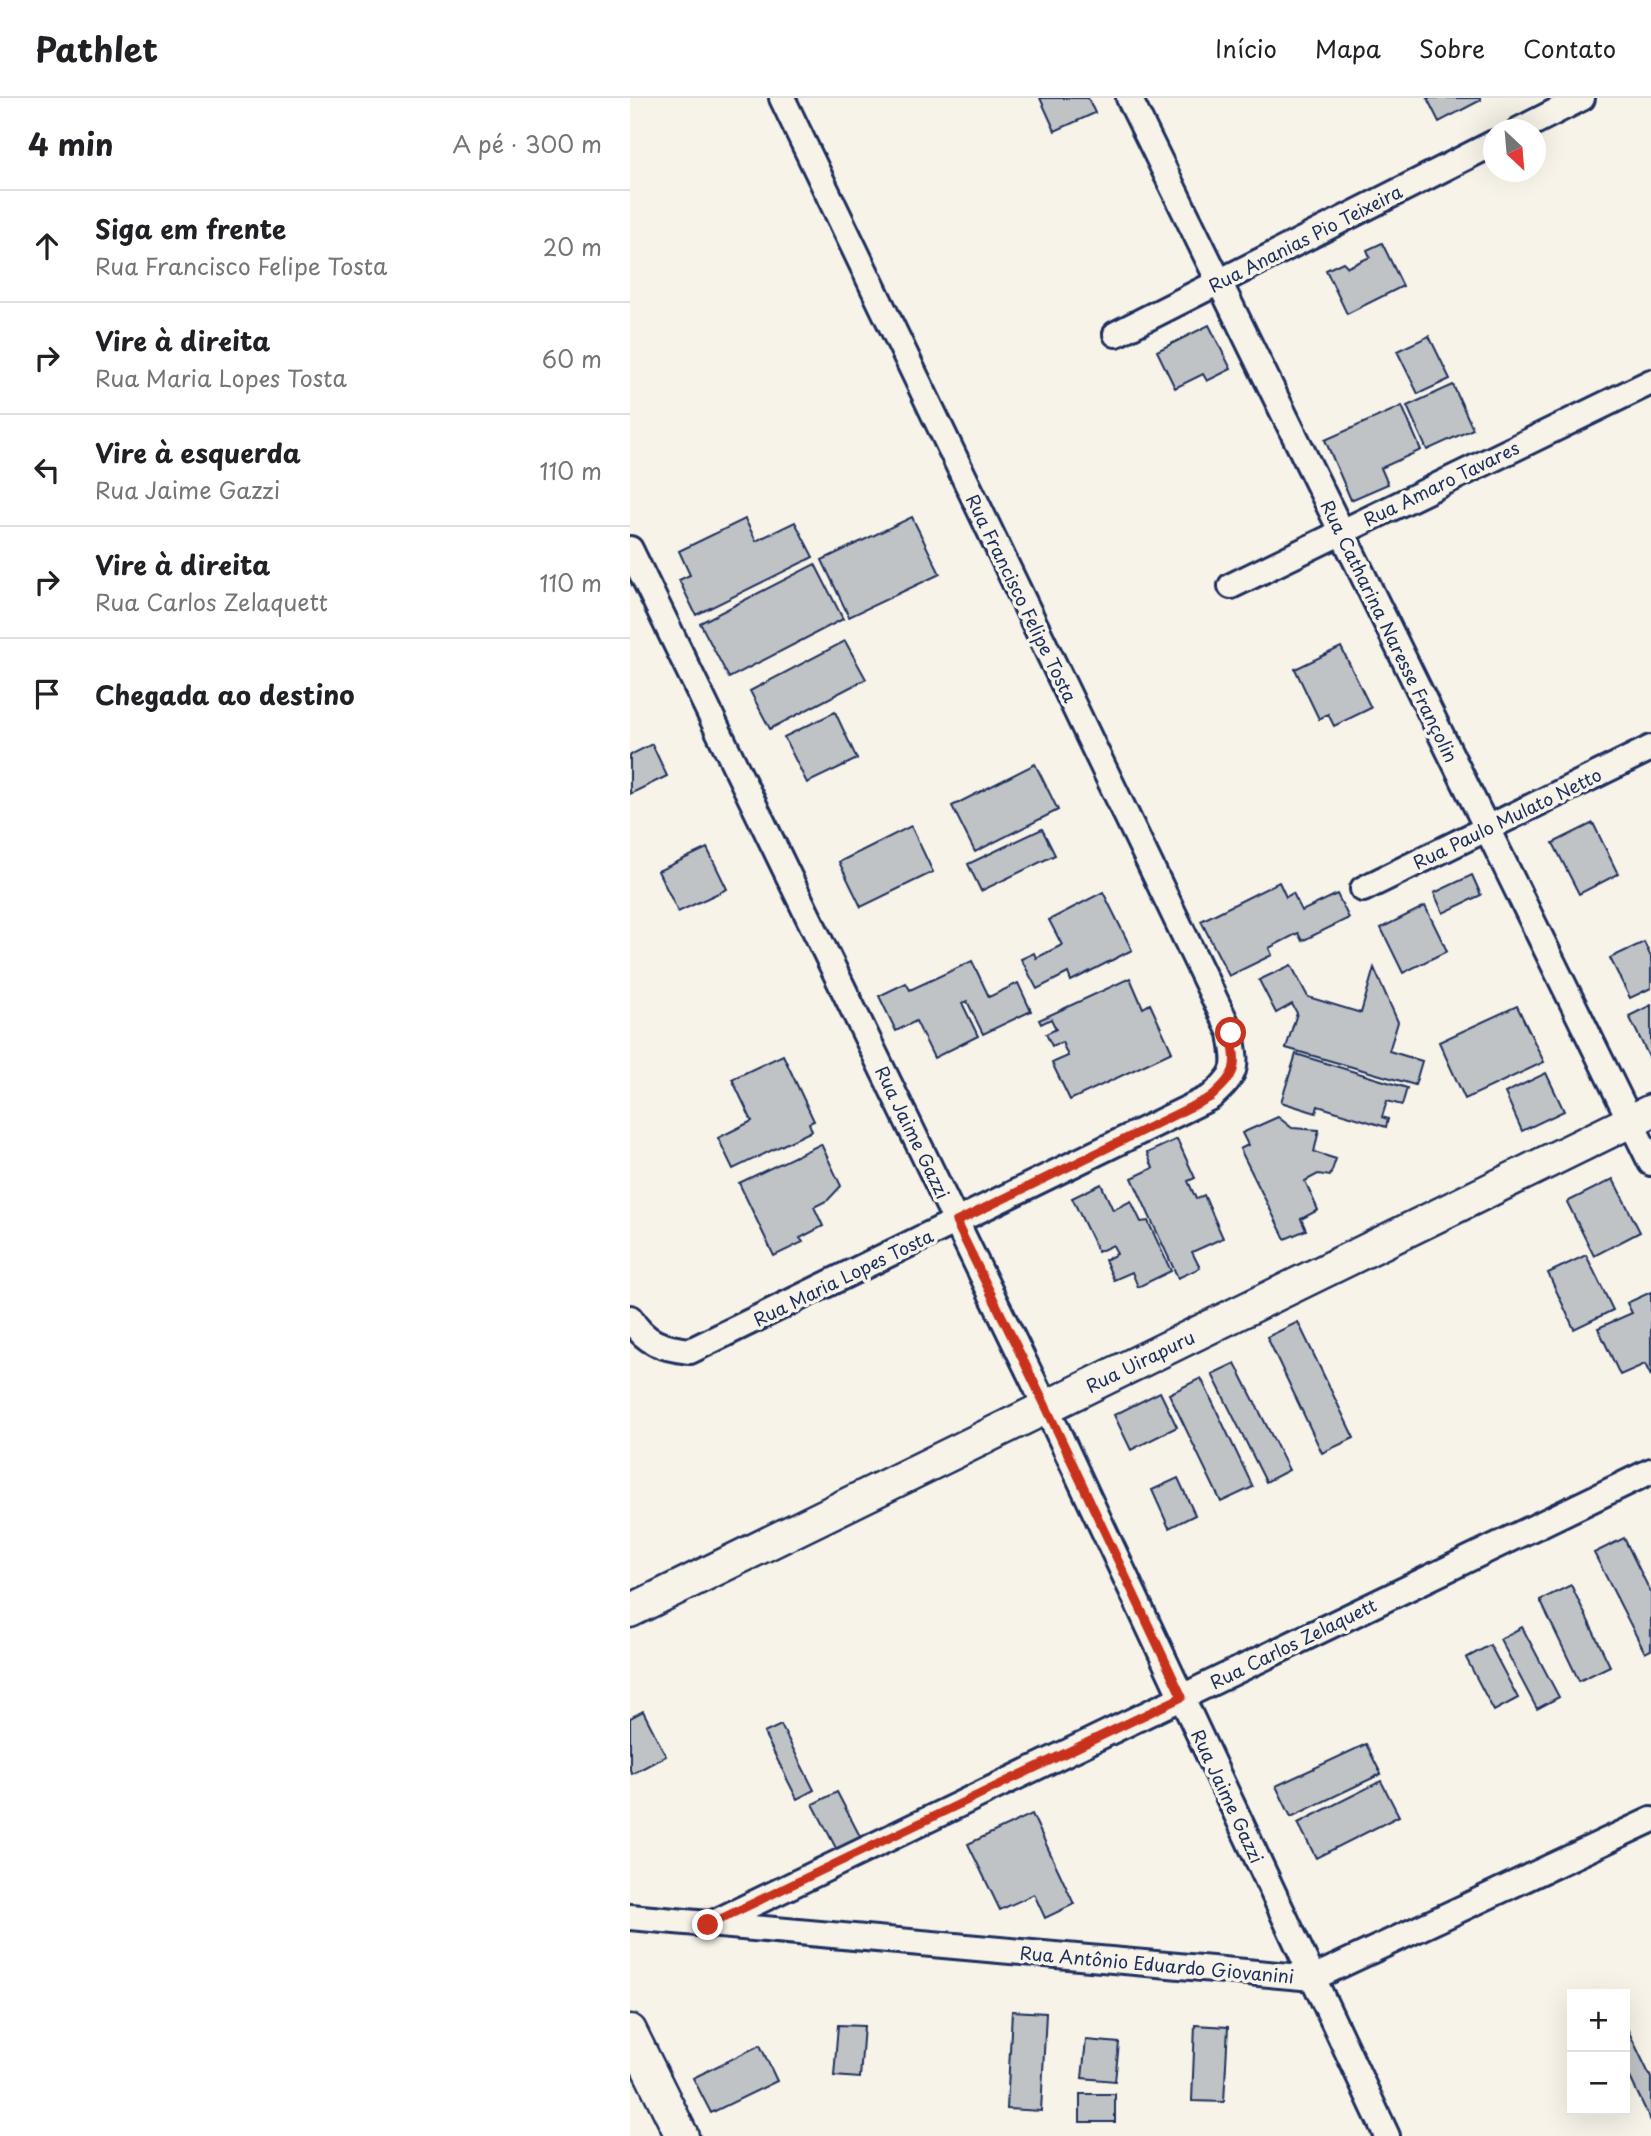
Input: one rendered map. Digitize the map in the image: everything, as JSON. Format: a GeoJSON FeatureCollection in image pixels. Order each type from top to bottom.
{"type":"FeatureCollection","features":[{"type":"Feature","properties":{"kind":"street","name":"Rua Francisco Felipe Tosta"},"geometry":{"type":"LineString","coordinates":[[782,98],[1231,1033],[1236,1061],[1229,1080],[1211,1097]]}},
{"type":"Feature","properties":{"kind":"street","name":"Rua Catharina Naresse Françolin"},"geometry":{"type":"LineString","coordinates":[[1129,98],[1487,828],[1641,1116],[1651,1163]]}},
{"type":"Feature","properties":{"kind":"street"},"geometry":{"type":"LineString","coordinates":[[1541,119],[1582,98]]}},
{"type":"Feature","properties":{"kind":"street","name":"Rua Ananias Pio Teixeira"},"geometry":{"type":"LineString","coordinates":[[1116,334],[1483,148]]}},
{"type":"Feature","properties":{"kind":"street","name":"Rua Amaro Tavares"},"geometry":{"type":"LineString","coordinates":[[1231,586],[1651,382]]}},
{"type":"Feature","properties":{"kind":"street","name":"Rua Jaime Gazzi"},"geometry":{"type":"LineString","coordinates":[[630,549],[1046,1407],[1387,2136]]}},
{"type":"Feature","properties":{"kind":"street","name":"Rua Paulo Mulato Netto"},"geometry":{"type":"LineString","coordinates":[[1363,889],[1651,748]]}},
{"type":"Feature","properties":{"kind":"street","name":"Rua Maria Lopes Tosta"},"geometry":{"type":"LineString","coordinates":[[630,1318],[641,1335],[668,1348],[690,1351],[1211,1097]]}},
{"type":"Feature","properties":{"kind":"street","name":"Rua Uirapuru"},"geometry":{"type":"LineString","coordinates":[[630,1611],[1641,1116]]}},
{"type":"Feature","properties":{"kind":"street","name":"Rua Carlos Zelaquett"},"geometry":{"type":"LineString","coordinates":[[708,1925],[1651,1471]]}},
{"type":"Feature","properties":{"kind":"street","name":"Rua Antônio Eduardo Giovanini"},"geometry":{"type":"LineString","coordinates":[[630,1917],[1313,1978],[1651,1820]]}},
{"type":"Feature","properties":{"kind":"street"},"geometry":{"type":"LineString","coordinates":[[630,2031],[682,2136]]}},
{"type":"Feature","properties":{"kind":"building"},"geometry":{"type":"Polygon","coordinates":[[[1040,98],[1088,98],[1095,113],[1055,131],[1040,98]]]}},
{"type":"Feature","properties":{"kind":"building"},"geometry":{"type":"Polygon","coordinates":[[[1427,98],[1480,98],[1481,100],[1439,122],[1427,98]]]}},
{"type":"Feature","properties":{"kind":"building"},"geometry":{"type":"Polygon","coordinates":[[[1382,243],[1403,286],[1347,314],[1326,270],[1343,262],[1348,267],[1370,257],[1367,250],[1382,243]]]}},
{"type":"Feature","properties":{"kind":"building"},"geometry":{"type":"Polygon","coordinates":[[[1209,325],[1231,369],[1207,381],[1203,374],[1175,388],[1157,351],[1209,325]]]}},
{"type":"Feature","properties":{"kind":"building"},"geometry":{"type":"Polygon","coordinates":[[[1429,336],[1450,379],[1418,394],[1397,351],[1429,336]]]}},
{"type":"Feature","properties":{"kind":"building"},"geometry":{"type":"Polygon","coordinates":[[[1453,385],[1473,429],[1427,450],[1407,406],[1453,385]]]}},
{"type":"Feature","properties":{"kind":"building"},"geometry":{"type":"Polygon","coordinates":[[[1402,406],[1421,450],[1381,468],[1388,484],[1351,500],[1325,440],[1402,406]]]}},
{"type":"Feature","properties":{"kind":"building"},"geometry":{"type":"Polygon","coordinates":[[[912,517],[940,574],[849,617],[822,560],[912,517]]]}},
{"type":"Feature","properties":{"kind":"building"},"geometry":{"type":"Polygon","coordinates":[[[745,519],[756,541],[795,522],[813,557],[696,615],[679,580],[690,575],[679,551],[745,519]]]}},
{"type":"Feature","properties":{"kind":"building"},"geometry":{"type":"Polygon","coordinates":[[[815,564],[843,619],[729,678],[700,623],[815,564]]]}},
{"type":"Feature","properties":{"kind":"building"},"geometry":{"type":"Polygon","coordinates":[[[845,641],[866,679],[770,729],[750,691],[845,641]]]}},
{"type":"Feature","properties":{"kind":"building"},"geometry":{"type":"Polygon","coordinates":[[[1341,647],[1371,708],[1334,726],[1328,714],[1319,719],[1295,669],[1341,647]]]}},
{"type":"Feature","properties":{"kind":"building"},"geometry":{"type":"Polygon","coordinates":[[[835,712],[857,759],[807,783],[784,737],[835,712]]]}},
{"type":"Feature","properties":{"kind":"building"},"geometry":{"type":"Polygon","coordinates":[[[652,744],[667,776],[630,794],[630,755],[652,744]]]}},
{"type":"Feature","properties":{"kind":"building"},"geometry":{"type":"Polygon","coordinates":[[[1035,764],[1058,810],[975,852],[952,806],[1035,764]]]}},
{"type":"Feature","properties":{"kind":"building"},"geometry":{"type":"Polygon","coordinates":[[[1593,823],[1618,874],[1579,894],[1553,843],[1593,823]]]}},
{"type":"Feature","properties":{"kind":"building"},"geometry":{"type":"Polygon","coordinates":[[[911,826],[933,872],[861,907],[839,862],[911,826]]]}},
{"type":"Feature","properties":{"kind":"building"},"geometry":{"type":"Polygon","coordinates":[[[1042,829],[1055,855],[981,891],[968,864],[1042,829]]]}},
{"type":"Feature","properties":{"kind":"building"},"geometry":{"type":"Polygon","coordinates":[[[707,848],[727,889],[678,912],[658,871],[707,848]]]}},
{"type":"Feature","properties":{"kind":"building"},"geometry":{"type":"Polygon","coordinates":[[[1472,875],[1481,895],[1443,913],[1434,893],[1472,875]]]}},
{"type":"Feature","properties":{"kind":"building"},"geometry":{"type":"Polygon","coordinates":[[[1279,882],[1286,897],[1293,893],[1302,911],[1337,894],[1349,918],[1302,941],[1298,933],[1269,948],[1272,955],[1229,976],[1201,921],[1279,882]]]}},
{"type":"Feature","properties":{"kind":"building"},"geometry":{"type":"Polygon","coordinates":[[[1103,892],[1132,950],[1071,981],[1068,973],[1037,989],[1021,959],[1034,953],[1036,958],[1062,945],[1049,920],[1103,892]]]}},
{"type":"Feature","properties":{"kind":"building"},"geometry":{"type":"Polygon","coordinates":[[[1425,906],[1447,951],[1403,973],[1381,928],[1425,906]]]}},
{"type":"Feature","properties":{"kind":"building"},"geometry":{"type":"Polygon","coordinates":[[[1644,942],[1651,957],[1651,988],[1630,998],[1610,958],[1644,942]]]}},
{"type":"Feature","properties":{"kind":"building"},"geometry":{"type":"Polygon","coordinates":[[[972,961],[989,997],[1018,983],[1031,1011],[983,1034],[967,1001],[962,1003],[978,1036],[934,1058],[916,1021],[896,1031],[879,996],[906,983],[910,990],[972,961]]]}},
{"type":"Feature","properties":{"kind":"building"},"geometry":{"type":"Polygon","coordinates":[[[1291,965],[1308,997],[1361,1013],[1374,968],[1398,1022],[1389,1051],[1422,1061],[1415,1085],[1286,1048],[1297,1013],[1292,1004],[1276,1013],[1259,980],[1291,965]]]}},
{"type":"Feature","properties":{"kind":"building"},"geometry":{"type":"Polygon","coordinates":[[[1130,978],[1143,1008],[1150,1004],[1172,1052],[1070,1100],[1052,1063],[1068,1056],[1062,1042],[1052,1046],[1046,1034],[1056,1029],[1051,1019],[1041,1024],[1039,1020],[1130,978]]]}},
{"type":"Feature","properties":{"kind":"building"},"geometry":{"type":"Polygon","coordinates":[[[1651,1005],[1651,1061],[1629,1016],[1651,1005]]]}},
{"type":"Feature","properties":{"kind":"building"},"geometry":{"type":"Polygon","coordinates":[[[1517,1006],[1544,1062],[1465,1099],[1439,1042],[1517,1006]]]}},
{"type":"Feature","properties":{"kind":"building"},"geometry":{"type":"Polygon","coordinates":[[[1296,1054],[1407,1088],[1402,1105],[1387,1101],[1382,1117],[1388,1119],[1386,1127],[1318,1106],[1316,1113],[1281,1102],[1296,1054]]]}},
{"type":"Feature","properties":{"kind":"building"},"geometry":{"type":"Polygon","coordinates":[[[783,1055],[814,1121],[809,1123],[812,1131],[733,1169],[718,1138],[752,1121],[732,1079],[783,1055]]]}},
{"type":"Feature","properties":{"kind":"building"},"geometry":{"type":"Polygon","coordinates":[[[1546,1073],[1564,1111],[1522,1131],[1505,1093],[1546,1073]]]}},
{"type":"Feature","properties":{"kind":"building"},"geometry":{"type":"Polygon","coordinates":[[[1278,1117],[1292,1128],[1319,1130],[1314,1152],[1336,1159],[1330,1176],[1318,1174],[1305,1181],[1318,1210],[1301,1219],[1306,1230],[1285,1239],[1240,1149],[1248,1145],[1242,1133],[1278,1117]]]}},
{"type":"Feature","properties":{"kind":"building"},"geometry":{"type":"Polygon","coordinates":[[[1177,1139],[1195,1178],[1188,1181],[1196,1199],[1204,1195],[1223,1238],[1192,1252],[1200,1268],[1178,1278],[1132,1178],[1153,1168],[1147,1153],[1177,1139]]]}},
{"type":"Feature","properties":{"kind":"building"},"geometry":{"type":"Polygon","coordinates":[[[821,1144],[841,1186],[828,1200],[814,1207],[823,1226],[800,1238],[803,1242],[774,1256],[739,1183],[821,1144]]]}},
{"type":"Feature","properties":{"kind":"building"},"geometry":{"type":"Polygon","coordinates":[[[1613,1179],[1640,1232],[1594,1256],[1567,1202],[1613,1179]]]}},
{"type":"Feature","properties":{"kind":"building"},"geometry":{"type":"Polygon","coordinates":[[[1101,1184],[1113,1210],[1131,1201],[1141,1222],[1148,1221],[1171,1271],[1138,1287],[1132,1272],[1114,1280],[1105,1260],[1117,1254],[1113,1245],[1098,1252],[1072,1198],[1101,1184]]]}},
{"type":"Feature","properties":{"kind":"building"},"geometry":{"type":"Polygon","coordinates":[[[1586,1255],[1613,1310],[1574,1329],[1548,1273],[1586,1255]]]}},
{"type":"Feature","properties":{"kind":"building"},"geometry":{"type":"Polygon","coordinates":[[[1651,1292],[1651,1376],[1645,1364],[1620,1375],[1598,1328],[1632,1313],[1627,1303],[1651,1292]]]}},
{"type":"Feature","properties":{"kind":"building"},"geometry":{"type":"Polygon","coordinates":[[[1298,1322],[1354,1438],[1322,1453],[1267,1337],[1298,1322]]]}},
{"type":"Feature","properties":{"kind":"building"},"geometry":{"type":"Polygon","coordinates":[[[1235,1363],[1289,1470],[1266,1482],[1212,1374],[1235,1363]]]}},
{"type":"Feature","properties":{"kind":"building"},"geometry":{"type":"Polygon","coordinates":[[[1201,1378],[1253,1487],[1221,1502],[1169,1394],[1201,1378]]]}},
{"type":"Feature","properties":{"kind":"building"},"geometry":{"type":"Polygon","coordinates":[[[1160,1392],[1177,1427],[1131,1450],[1114,1415],[1160,1392]]]}},
{"type":"Feature","properties":{"kind":"building"},"geometry":{"type":"Polygon","coordinates":[[[1178,1478],[1195,1515],[1169,1528],[1152,1490],[1178,1478]]]}},
{"type":"Feature","properties":{"kind":"building"},"geometry":{"type":"Polygon","coordinates":[[[1624,1538],[1651,1593],[1651,1650],[1645,1653],[1594,1553],[1624,1538]]]}},
{"type":"Feature","properties":{"kind":"building"},"geometry":{"type":"Polygon","coordinates":[[[1571,1585],[1610,1666],[1579,1681],[1540,1600],[1571,1585]]]}},
{"type":"Feature","properties":{"kind":"building"},"geometry":{"type":"Polygon","coordinates":[[[1522,1627],[1559,1697],[1537,1709],[1500,1639],[1522,1627]]]}},
{"type":"Feature","properties":{"kind":"building"},"geometry":{"type":"Polygon","coordinates":[[[1490,1645],[1518,1698],[1494,1711],[1466,1658],[1490,1645]]]}},
{"type":"Feature","properties":{"kind":"building"},"geometry":{"type":"Polygon","coordinates":[[[643,1711],[666,1756],[632,1774],[630,1718],[643,1711]]]}},
{"type":"Feature","properties":{"kind":"building"},"geometry":{"type":"Polygon","coordinates":[[[781,1725],[814,1790],[797,1799],[764,1733],[781,1725]]]}},
{"type":"Feature","properties":{"kind":"building"},"geometry":{"type":"Polygon","coordinates":[[[1366,1744],[1381,1774],[1291,1817],[1276,1786],[1366,1744]]]}},
{"type":"Feature","properties":{"kind":"building"},"geometry":{"type":"Polygon","coordinates":[[[1381,1781],[1399,1816],[1316,1858],[1298,1823],[1381,1781]]]}},
{"type":"Feature","properties":{"kind":"building"},"geometry":{"type":"Polygon","coordinates":[[[837,1792],[863,1842],[839,1854],[813,1804],[837,1792]]]}},
{"type":"Feature","properties":{"kind":"building"},"geometry":{"type":"Polygon","coordinates":[[[1032,1814],[1074,1904],[1045,1918],[1034,1894],[1000,1910],[968,1844],[1032,1814]]]}},
{"type":"Feature","properties":{"kind":"building"},"geometry":{"type":"Polygon","coordinates":[[[1012,2011],[1046,2013],[1041,2111],[1007,2109],[1012,2011]]]}},
{"type":"Feature","properties":{"kind":"building"},"geometry":{"type":"Polygon","coordinates":[[[838,2025],[864,2026],[860,2078],[834,2076],[838,2025]]]}},
{"type":"Feature","properties":{"kind":"building"},"geometry":{"type":"Polygon","coordinates":[[[1195,2025],[1228,2027],[1224,2102],[1192,2101],[1195,2025]]]}},
{"type":"Feature","properties":{"kind":"building"},"geometry":{"type":"Polygon","coordinates":[[[1630,2034],[1651,2078],[1651,2121],[1630,2077],[1630,2034]]]}},
{"type":"Feature","properties":{"kind":"building"},"geometry":{"type":"Polygon","coordinates":[[[1086,2040],[1119,2043],[1115,2081],[1082,2078],[1086,2040]]]}},
{"type":"Feature","properties":{"kind":"building"},"geometry":{"type":"Polygon","coordinates":[[[760,2045],[777,2081],[711,2113],[693,2078],[760,2045]]]}},
{"type":"Feature","properties":{"kind":"building"},"geometry":{"type":"Polygon","coordinates":[[[1080,2094],[1115,2094],[1115,2122],[1080,2122],[1080,2094]]]}},
{"type":"Feature","properties":{"kind":"route"},"geometry":{"type":"LineString","coordinates":[[708,1925],[1182,1697],[956,1222],[1211,1097],[1229,1080],[1236,1061],[1231,1033]]}}]}
